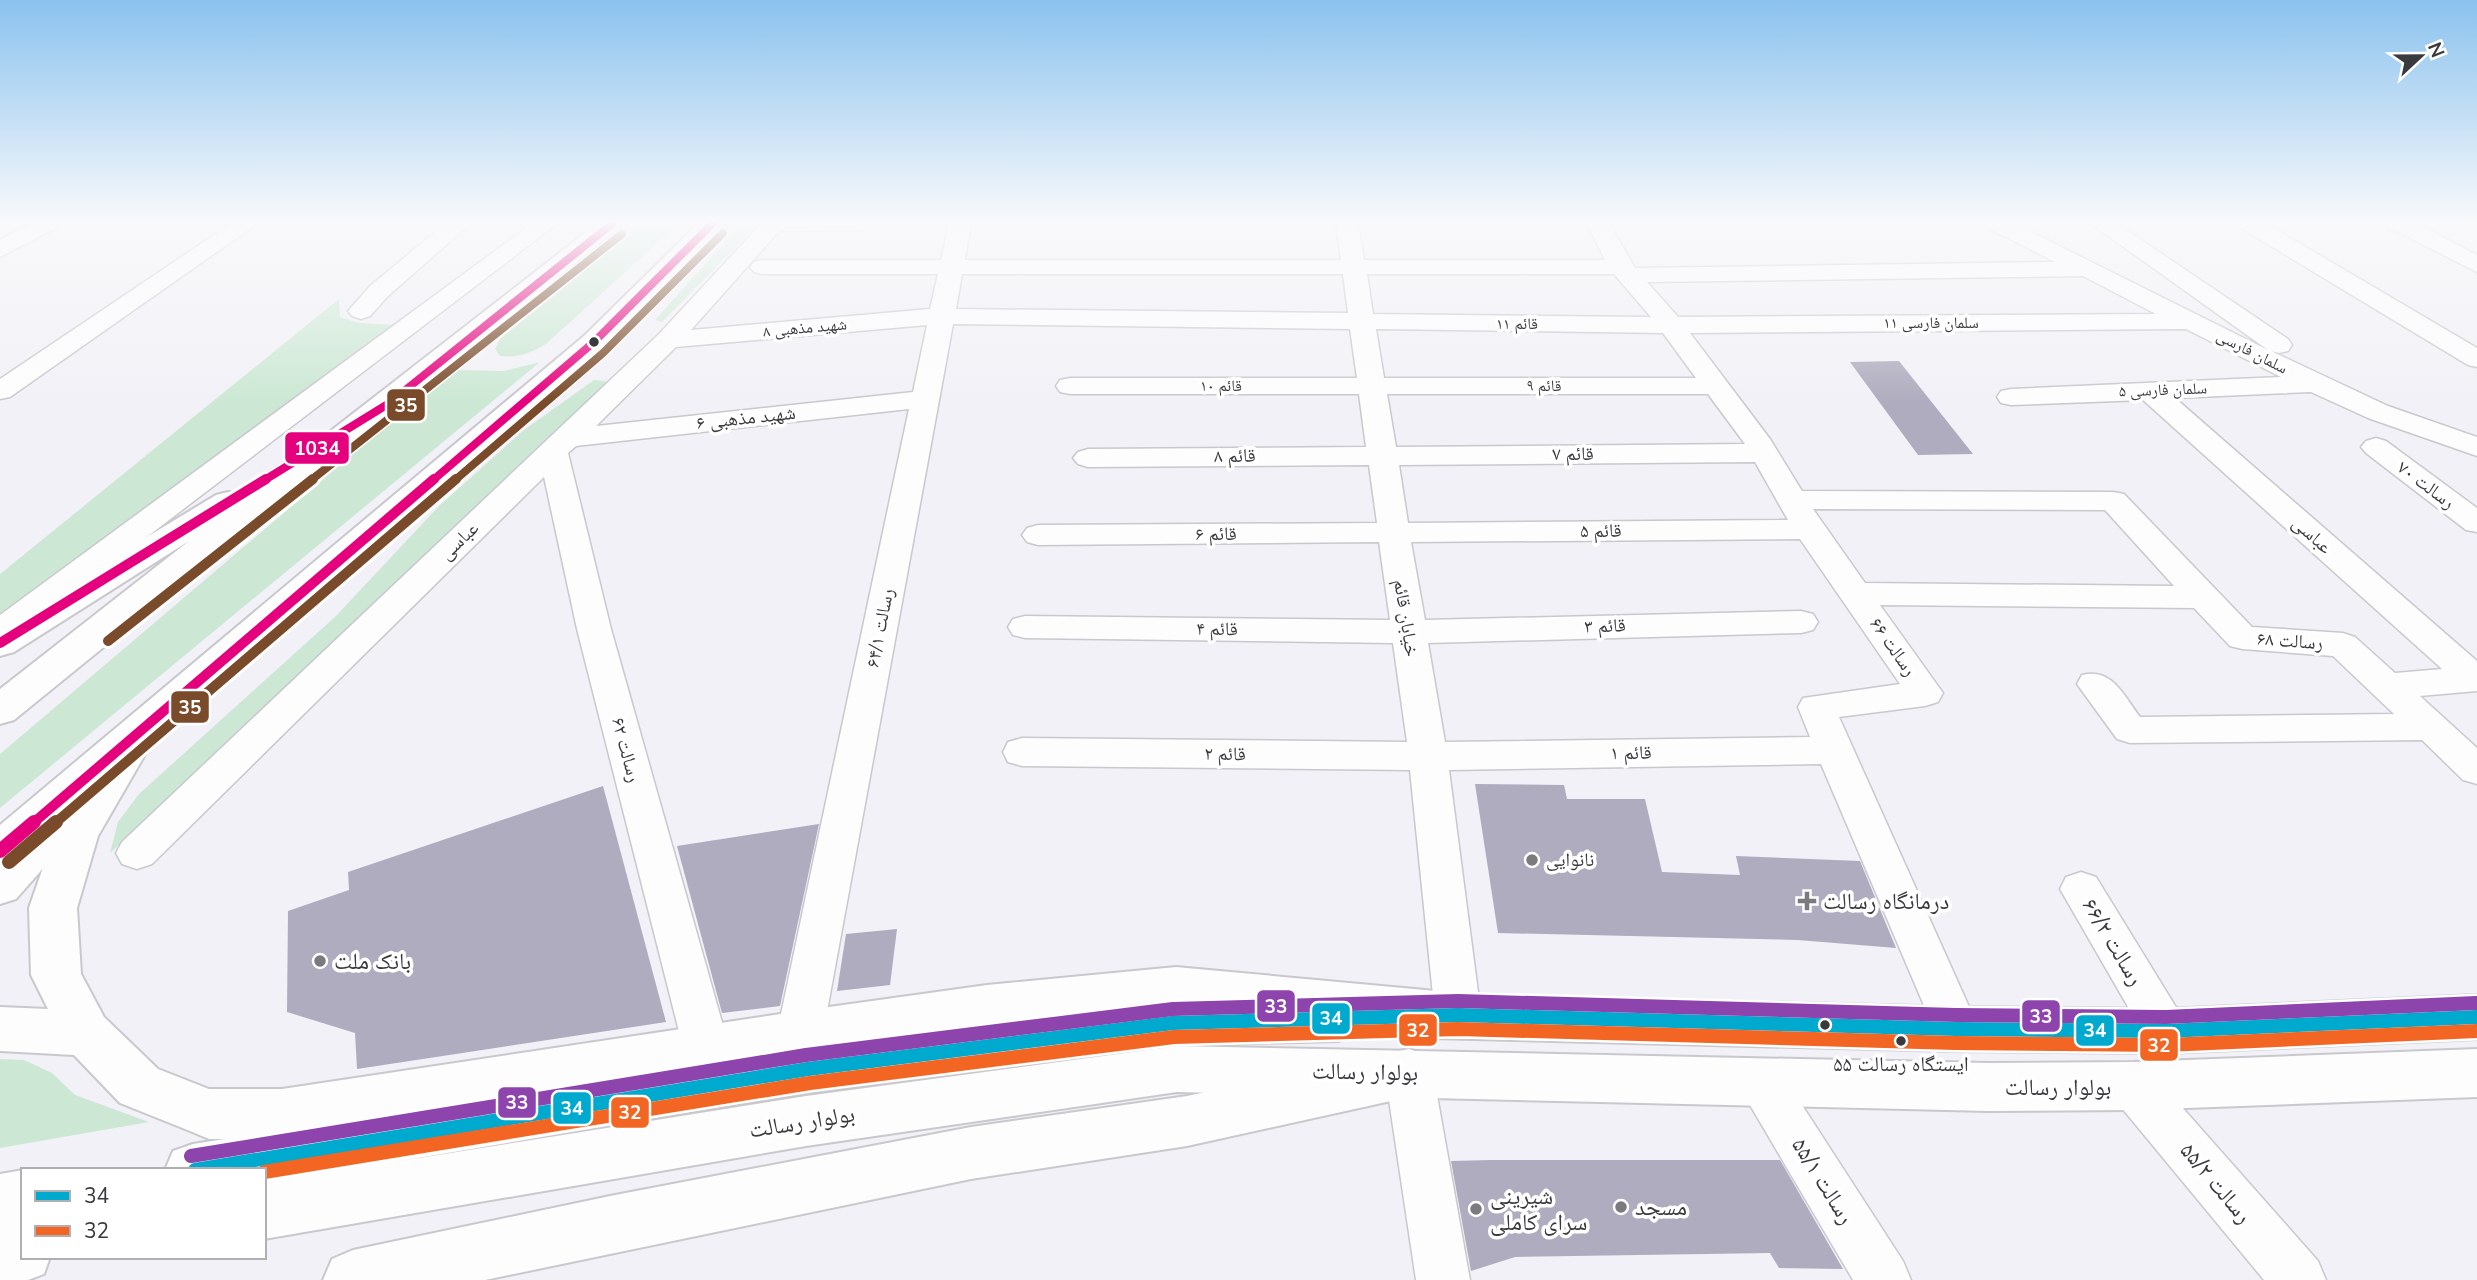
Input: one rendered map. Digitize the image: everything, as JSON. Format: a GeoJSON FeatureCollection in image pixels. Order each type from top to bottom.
{"type":"FeatureCollection","features":[{"type":"Feature","properties":{"kind":"main road"},"geometry":{"type":"LineString","coordinates":[[0,710],[539,283]]}},
{"type":"Feature","properties":{"kind":"main road"},"geometry":{"type":"LineString","coordinates":[[0,852],[594,342],[653,283]]}},
{"type":"Feature","properties":{"kind":"main road"},"geometry":{"type":"LineString","coordinates":[[0,643],[388,404]]}},
{"type":"Feature","properties":{"kind":"main road"},"geometry":{"type":"LineString","coordinates":[[0,886],[132,741]]}},
{"type":"Feature","properties":{"kind":"main road"},"geometry":{"type":"LineString","coordinates":[[132,741],[76,834],[53,908],[56,975],[86,1033],[139,1086],[209,1114],[282,1114],[800,1033],[987,1007],[1176,988],[1458,1015]]}},
{"type":"Feature","properties":{"kind":"main road"},"geometry":{"type":"LineString","coordinates":[[205,1168],[808,1069],[1173,1023],[1458,1015],[1956,1029],[2166,1031],[2477,1017]]}},
{"type":"Feature","properties":{"kind":"main road"},"geometry":{"type":"LineString","coordinates":[[0,1029],[86,1033]]}},
{"type":"Feature","properties":{"kind":"main road","name":"بولوار رسالت"},"geometry":{"type":"LineString","coordinates":[[266,1211],[806,1121],[1177,1069],[1988,1087],[2470,1081]]}},
{"type":"Feature","properties":{"kind":"main road"},"geometry":{"type":"LineString","coordinates":[[353,1280],[610,1224],[957,1155],[1187,1121],[1409,1073]]}},
{"type":"Feature","properties":{"kind":"main road"},"geometry":{"type":"LineString","coordinates":[[0,1201],[21,1197]]}},
{"type":"Feature","properties":{"kind":"main road"},"geometry":{"type":"LineString","coordinates":[[0,1258],[21,1253]]}},
{"type":"Feature","properties":{"kind":"street"},"geometry":{"type":"LineString","coordinates":[[0,391],[159,283]]}},
{"type":"Feature","properties":{"kind":"street"},"geometry":{"type":"LineString","coordinates":[[361,311],[389,283]]}},
{"type":"Feature","properties":{"kind":"street"},"geometry":{"type":"LineString","coordinates":[[0,632],[467,283]]}},
{"type":"Feature","properties":{"kind":"street","name":"عباسی"},"geometry":{"type":"LineString","coordinates":[[137,853],[668,340],[720,283]]}},
{"type":"Feature","properties":{"kind":"street","name":"رسالت ۶۴/۱"},"geometry":{"type":"LineString","coordinates":[[800,1033],[949,283]]}},
{"type":"Feature","properties":{"kind":"street","name":"خیابان قائم"},"geometry":{"type":"LineString","coordinates":[[1356,283],[1428,756],[1458,1015]]}},
{"type":"Feature","properties":{"kind":"street","name":"رسالت ۶۶"},"geometry":{"type":"LineString","coordinates":[[1635,283],[1671,325],[1764,453],[1809,529],[1925,693],[1816,707],[1956,1029]]}},
{"type":"Feature","properties":{"kind":"street","name":"سلمان فارسی"},"geometry":{"type":"LineString","coordinates":[[2116,283],[2316,384],[2378,412],[2468,441]]}},
{"type":"Feature","properties":{"kind":"street"},"geometry":{"type":"LineString","coordinates":[[2189,283],[2378,412]]}},
{"type":"Feature","properties":{"kind":"street"},"geometry":{"type":"LineString","coordinates":[[2349,283],[2477,359]]}},
{"type":"Feature","properties":{"kind":"street","name":"شهید مذهبی ۸"},"geometry":{"type":"LineString","coordinates":[[668,340],[943,316],[1154,318]]}},
{"type":"Feature","properties":{"kind":"street","name":"قائم ۱۱"},"geometry":{"type":"LineString","coordinates":[[1154,318],[1362,323],[1671,325]]}},
{"type":"Feature","properties":{"kind":"street","name":"سلمان فارسی ۱۱"},"geometry":{"type":"LineString","coordinates":[[1671,325],[2191,321]]}},
{"type":"Feature","properties":{"kind":"street","name":"سلمان فارسی ۵"},"geometry":{"type":"LineString","coordinates":[[2011,397],[2316,384]]}},
{"type":"Feature","properties":{"kind":"street","name":"قائم ۹"},"geometry":{"type":"LineString","coordinates":[[1371,385],[1716,386]]}},
{"type":"Feature","properties":{"kind":"street","name":"قائم ۱۰"},"geometry":{"type":"LineString","coordinates":[[1070,386],[1371,385]]}},
{"type":"Feature","properties":{"kind":"street","name":"عباسی"},"geometry":{"type":"LineString","coordinates":[[2150,391],[2476,679]]}},
{"type":"Feature","properties":{"kind":"street","name":"شهید مذهبی ۶"},"geometry":{"type":"LineString","coordinates":[[559,444],[926,399]]}},
{"type":"Feature","properties":{"kind":"street","name":"رسالت ۶۲"},"geometry":{"type":"LineString","coordinates":[[559,444],[594,629],[706,1048]]}},
{"type":"Feature","properties":{"kind":"street","name":"رسالت ۷۰"},"geometry":{"type":"LineString","coordinates":[[2376,447],[2477,523]]}},
{"type":"Feature","properties":{"kind":"street","name":"قائم ۷"},"geometry":{"type":"LineString","coordinates":[[1382,455],[1764,453]]}},
{"type":"Feature","properties":{"kind":"street","name":"قائم ۸"},"geometry":{"type":"LineString","coordinates":[[1088,458],[1382,455]]}},
{"type":"Feature","properties":{"kind":"street","name":"رسالت ۶۸"},"geometry":{"type":"LineString","coordinates":[[1792,500],[2113,501],[2242,638],[2343,645],[2477,770]]}},
{"type":"Feature","properties":{"kind":"street","name":"قائم ۵"},"geometry":{"type":"LineString","coordinates":[[1393,533],[1809,529]]}},
{"type":"Feature","properties":{"kind":"street","name":"قائم ۶"},"geometry":{"type":"LineString","coordinates":[[1038,535],[1393,533]]}},
{"type":"Feature","properties":{"kind":"street"},"geometry":{"type":"LineString","coordinates":[[1854,594],[2202,597]]}},
{"type":"Feature","properties":{"kind":"street","name":"قائم ۳"},"geometry":{"type":"LineString","coordinates":[[1408,632],[1801,622]]}},
{"type":"Feature","properties":{"kind":"street","name":"قائم ۴"},"geometry":{"type":"LineString","coordinates":[[1025,627],[1408,632]]}},
{"type":"Feature","properties":{"kind":"street"},"geometry":{"type":"LineString","coordinates":[[2387,685],[2476,679]]}},
{"type":"Feature","properties":{"kind":"street"},"geometry":{"type":"LineString","coordinates":[[2095,684],[2130,730],[2431,727]]}},
{"type":"Feature","properties":{"kind":"street","name":"قائم ۱"},"geometry":{"type":"LineString","coordinates":[[1428,756],[1835,750]]}},
{"type":"Feature","properties":{"kind":"street","name":"قائم ۲"},"geometry":{"type":"LineString","coordinates":[[1022,752],[1428,756]]}},
{"type":"Feature","properties":{"kind":"street","name":"رسالت ۶۶/۲"},"geometry":{"type":"LineString","coordinates":[[2081,889],[2166,1031]]}},
{"type":"Feature","properties":{"kind":"street"},"geometry":{"type":"LineString","coordinates":[[1409,1073],[1443,1280]]}},
{"type":"Feature","properties":{"kind":"street","name":"رسالت ۵۵/۱"},"geometry":{"type":"LineString","coordinates":[[1761,1083],[1884,1280]]}},
{"type":"Feature","properties":{"kind":"street","name":"رسالت ۵۵/۲"},"geometry":{"type":"LineString","coordinates":[[2133,1086],[2299,1280]]}},
{"type":"Feature","properties":{"kind":"green space"},"geometry":{"type":"Polygon","coordinates":[[[570,283],[613,283],[546,344],[535,350],[500,356],[495,349],[500,339],[570,283]]]}},
{"type":"Feature","properties":{"kind":"green space"},"geometry":{"type":"Polygon","coordinates":[[[688,283],[700,283],[662,322],[655,320],[688,283]]]}},
{"type":"Feature","properties":{"kind":"green space"},"geometry":{"type":"Polygon","coordinates":[[[339,299],[340,317],[359,323],[396,325],[0,615],[0,574],[339,299]]]}},
{"type":"Feature","properties":{"kind":"green space"},"geometry":{"type":"Polygon","coordinates":[[[540,362],[0,808],[0,754],[452,370],[504,371],[540,362]]]}},
{"type":"Feature","properties":{"kind":"green space"},"geometry":{"type":"Polygon","coordinates":[[[594,380],[613,382],[110,853],[118,822],[139,794],[336,616],[439,506],[524,430],[594,380]]]}},
{"type":"Feature","properties":{"kind":"green space"},"geometry":{"type":"Polygon","coordinates":[[[0,1059],[24,1060],[52,1073],[75,1095],[149,1122],[0,1148],[0,1059]]]}},
{"type":"Feature","properties":{"kind":"building"},"geometry":{"type":"Polygon","coordinates":[[[1899,361],[1973,454],[1918,455],[1850,362],[1899,361]]]}},
{"type":"Feature","properties":{"kind":"building"},"geometry":{"type":"Polygon","coordinates":[[[1475,784],[1564,785],[1567,799],[1645,799],[1662,872],[1740,875],[1736,856],[1860,861],[1896,948],[1798,940],[1498,933],[1475,784]]]}},
{"type":"Feature","properties":{"kind":"building"},"geometry":{"type":"Polygon","coordinates":[[[603,786],[666,1022],[357,1069],[355,1033],[287,1012],[288,911],[349,890],[348,872],[603,786]]]}},
{"type":"Feature","properties":{"kind":"building"},"geometry":{"type":"Polygon","coordinates":[[[819,824],[780,1006],[722,1013],[677,846],[819,824]]]}},
{"type":"Feature","properties":{"kind":"building"},"geometry":{"type":"Polygon","coordinates":[[[897,929],[890,985],[837,991],[846,934],[897,929]]]}},
{"type":"Feature","properties":{"kind":"building","name":"مسجد"},"geometry":{"type":"Polygon","coordinates":[[[1780,1160],[1843,1269],[1779,1268],[1770,1253],[1515,1257],[1471,1271],[1451,1161],[1780,1160]]]}},
{"type":"Feature","properties":{"kind":"transit line","name":"1034"},"geometry":{"type":"LineString","coordinates":[[0,643],[388,404],[539,283]]}},
{"type":"Feature","properties":{"kind":"transit line","name":"35"},"geometry":{"type":"LineString","coordinates":[[108,641],[560,283]]}},
{"type":"Feature","properties":{"kind":"transit line","name":"1034"},"geometry":{"type":"LineString","coordinates":[[0,851],[594,342],[653,283]]}},
{"type":"Feature","properties":{"kind":"transit line","name":"35"},"geometry":{"type":"LineString","coordinates":[[9,862],[603,353],[673,283]]}},
{"type":"Feature","properties":{"kind":"transit line","name":"33"},"geometry":{"type":"LineString","coordinates":[[191,1156],[806,1055],[1173,1009],[1458,1001],[1956,1015],[2166,1017],[2476,1003]]}},
{"type":"Feature","properties":{"kind":"transit line","name":"34"},"geometry":{"type":"LineString","coordinates":[[207,1168],[808,1069],[1173,1023],[1458,1015],[1956,1029],[2166,1031],[2477,1017]]}},
{"type":"Feature","properties":{"kind":"transit line","name":"32"},"geometry":{"type":"LineString","coordinates":[[266,1172],[810,1083],[1174,1037],[1458,1029],[1956,1043],[2166,1045],[2477,1031]]}},
{"type":"Feature","properties":{"kind":"place","name":"نانوایی"},"geometry":{"type":"Point","coordinates":[1532,860]}},
{"type":"Feature","properties":{"kind":"place","name":"درمانگاه رسالت"},"geometry":{"type":"Point","coordinates":[1807,901]}},
{"type":"Feature","properties":{"kind":"place","name":"بانک ملت"},"geometry":{"type":"Point","coordinates":[320,961]}},
{"type":"Feature","properties":{"kind":"place","name":"ایستگاه رسالت ۵۵"},"geometry":{"type":"Point","coordinates":[1901,1041]}},
{"type":"Feature","properties":{"kind":"place","name":"مسجد"},"geometry":{"type":"Point","coordinates":[1621,1207]}},
{"type":"Feature","properties":{"kind":"place","name":"شیرینی سرای کاملی"},"geometry":{"type":"Point","coordinates":[1476,1209]}}]}
